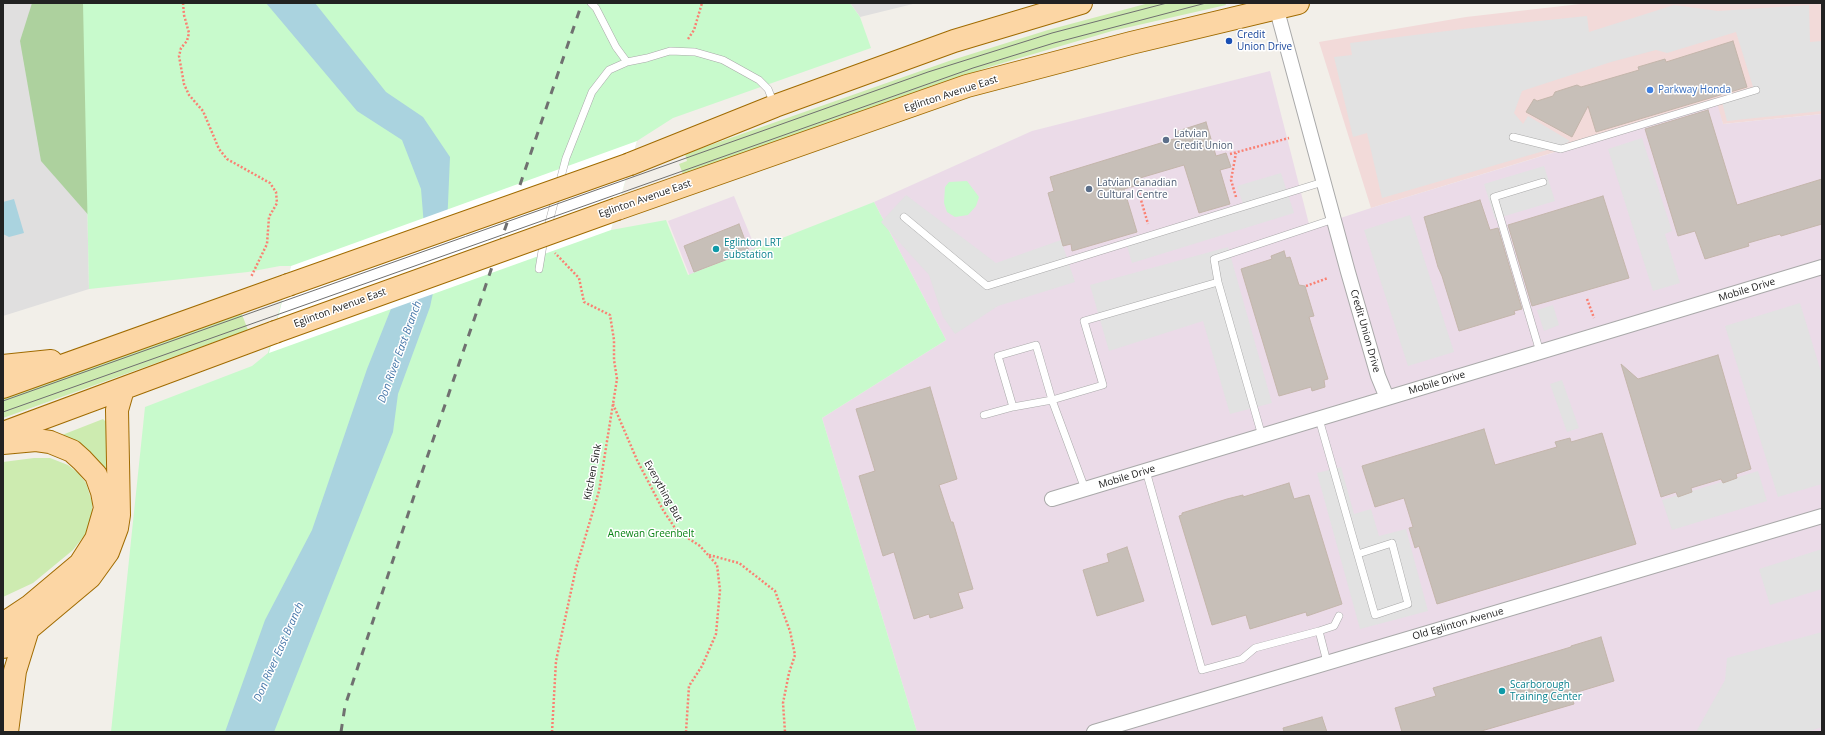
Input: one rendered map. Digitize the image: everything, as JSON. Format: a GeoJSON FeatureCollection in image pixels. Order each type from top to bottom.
{"type":"FeatureCollection","features":[{"type":"Feature","properties":{"kind":"main road"},"geometry":{"type":"LineString","coordinates":[[3,387],[630,164],[775,106],[954,41],[1081,3]]}},
{"type":"Feature","properties":{"kind":"main road","name":"Eglinton Avenue East"},"geometry":{"type":"LineString","coordinates":[[3,433],[275,332],[617,209],[967,86],[1276,6],[1298,3]]}},
{"type":"Feature","properties":{"kind":"main road"},"geometry":{"type":"LineString","coordinates":[[3,366],[84,358]]}},
{"type":"Feature","properties":{"kind":"main road"},"geometry":{"type":"LineString","coordinates":[[3,646],[28,629],[90,577],[108,552],[117,528],[119,515],[117,410],[123,389]]}},
{"type":"Feature","properties":{"kind":"main road"},"geometry":{"type":"LineString","coordinates":[[3,443],[36,440],[50,442],[72,451],[96,475],[102,492],[105,508],[96,539],[80,564],[30,606],[3,624]]}},
{"type":"Feature","properties":{"kind":"main road"},"geometry":{"type":"LineString","coordinates":[[3,610],[30,606]]}},
{"type":"Feature","properties":{"kind":"main road"},"geometry":{"type":"LineString","coordinates":[[7,732],[14,671],[28,629]]}},
{"type":"Feature","properties":{"kind":"street","name":"Credit Union Drive"},"geometry":{"type":"LineString","coordinates":[[1276,6],[1378,376],[1387,398]]}},
{"type":"Feature","properties":{"kind":"street","name":"Mobile Drive"},"geometry":{"type":"LineString","coordinates":[[1052,499],[1822,267]]}},
{"type":"Feature","properties":{"kind":"street","name":"Old Eglinton Avenue"},"geometry":{"type":"LineString","coordinates":[[1094,732],[1822,516]]}},
{"type":"Feature","properties":{"kind":"lane"},"geometry":{"type":"LineString","coordinates":[[591,3],[596,8],[616,47],[627,62]]}},
{"type":"Feature","properties":{"kind":"lane"},"geometry":{"type":"LineString","coordinates":[[539,269],[543,245],[566,158],[592,92],[609,70],[627,62],[670,51],[695,52],[723,60],[759,80],[768,89],[775,106]]}},
{"type":"Feature","properties":{"kind":"lane"},"geometry":{"type":"LineString","coordinates":[[1513,138],[1561,149],[1756,90]]}},
{"type":"Feature","properties":{"kind":"lane"},"geometry":{"type":"LineString","coordinates":[[904,217],[987,286],[1324,182]]}},
{"type":"Feature","properties":{"kind":"lane"},"geometry":{"type":"LineString","coordinates":[[1540,352],[1494,197],[1543,182]]}},
{"type":"Feature","properties":{"kind":"lane"},"geometry":{"type":"LineString","coordinates":[[1262,436],[1257,414],[1218,282],[1214,259],[1334,219]]}},
{"type":"Feature","properties":{"kind":"lane"},"geometry":{"type":"LineString","coordinates":[[984,415],[1013,407],[1052,400],[1103,385],[1084,321],[1218,282]]}},
{"type":"Feature","properties":{"kind":"lane"},"geometry":{"type":"LineString","coordinates":[[1013,407],[998,356],[1036,345],[1052,400],[1085,489]]}},
{"type":"Feature","properties":{"kind":"lane"},"geometry":{"type":"LineString","coordinates":[[1319,419],[1375,615],[1408,604],[1392,543],[1358,554]]}},
{"type":"Feature","properties":{"kind":"lane"},"geometry":{"type":"LineString","coordinates":[[1146,471],[1202,670],[1242,659],[1255,648],[1334,626],[1339,616]]}},
{"type":"Feature","properties":{"kind":"lane"},"geometry":{"type":"LineString","coordinates":[[1319,631],[1327,662]]}},
{"type":"Feature","properties":{"kind":"path"},"geometry":{"type":"LineString","coordinates":[[183,3],[184,15],[189,33],[188,42],[181,48],[178,56],[184,84],[189,95],[203,111],[219,149],[226,159],[270,183],[276,192],[278,203],[269,217],[267,244],[250,279]]}},
{"type":"Feature","properties":{"kind":"path"},"geometry":{"type":"LineString","coordinates":[[670,51],[686,43],[694,30],[702,3]]}},
{"type":"Feature","properties":{"kind":"path"},"geometry":{"type":"LineString","coordinates":[[1230,154],[1289,138]]}},
{"type":"Feature","properties":{"kind":"path"},"geometry":{"type":"LineString","coordinates":[[1236,153],[1231,180],[1239,209]]}},
{"type":"Feature","properties":{"kind":"path"},"geometry":{"type":"LineString","coordinates":[[1139,192],[1152,236]]}},
{"type":"Feature","properties":{"kind":"path","name":"Kitchen Sink"},"geometry":{"type":"LineString","coordinates":[[543,245],[554,251],[579,278],[584,302],[610,316],[614,340],[614,360],[617,379],[599,491],[576,568],[556,660],[552,732]]}},
{"type":"Feature","properties":{"kind":"path"},"geometry":{"type":"LineString","coordinates":[[1306,286],[1328,278]]}},
{"type":"Feature","properties":{"kind":"path"},"geometry":{"type":"LineString","coordinates":[[1587,299],[1594,318]]}},
{"type":"Feature","properties":{"kind":"path","name":"Everything But"},"geometry":{"type":"LineString","coordinates":[[612,404],[637,460],[663,510],[677,531],[700,546],[717,565],[720,590],[716,634],[702,666],[689,686],[686,732]]}},
{"type":"Feature","properties":{"kind":"path"},"geometry":{"type":"LineString","coordinates":[[708,555],[739,563],[775,591],[790,631],[795,655],[789,672],[783,703],[785,732]]}},
{"type":"Feature","properties":{"kind":"shaded area"},"geometry":{"type":"Polygon","coordinates":[[[3,3],[83,3],[89,289],[3,316],[3,3]]]}},
{"type":"Feature","properties":{"kind":"shaded area"},"geometry":{"type":"Polygon","coordinates":[[[850,3],[917,3],[860,17],[850,3]]]}},
{"type":"Feature","properties":{"kind":"shaded area"},"geometry":{"type":"Polygon","coordinates":[[[1589,3],[1822,3],[1822,114],[1723,124],[1716,103],[1371,208],[1319,42],[1466,17],[1589,3]]]}},
{"type":"Feature","properties":{"kind":"shaded area"},"geometry":{"type":"Polygon","coordinates":[[[1674,5],[1718,11],[1809,5],[1810,42],[1822,41],[1822,111],[1727,121],[1721,98],[1754,90],[1736,32],[1667,53],[1656,50],[1611,62],[1522,91],[1514,113],[1523,124],[1528,116],[1570,141],[1561,146],[1382,198],[1367,133],[1353,137],[1334,57],[1352,55],[1350,43],[1471,28],[1587,16],[1589,32],[1674,5]]]}},
{"type":"Feature","properties":{"kind":"shaded area"},"geometry":{"type":"Polygon","coordinates":[[[1270,71],[1310,228],[1371,208],[1717,103],[1723,124],[1822,114],[1822,732],[917,732],[822,418],[946,340],[874,202],[1032,131],[1270,71]]]}},
{"type":"Feature","properties":{"kind":"shaded area"},"geometry":{"type":"Polygon","coordinates":[[[1642,138],[1672,231],[1665,234],[1680,283],[1653,291],[1608,149],[1642,138]]]}},
{"type":"Feature","properties":{"kind":"shaded area"},"geometry":{"type":"Polygon","coordinates":[[[1544,166],[1555,201],[1495,219],[1484,184],[1544,166]]]}},
{"type":"Feature","properties":{"kind":"shaded area"},"geometry":{"type":"Polygon","coordinates":[[[1281,173],[1294,213],[1132,263],[1126,243],[1244,207],[1237,186],[1281,173]]]}},
{"type":"Feature","properties":{"kind":"shaded area"},"geometry":{"type":"Polygon","coordinates":[[[906,195],[996,263],[1061,240],[1075,282],[998,306],[955,334],[943,317],[929,275],[881,222],[906,195]]]}},
{"type":"Feature","properties":{"kind":"shaded area"},"geometry":{"type":"Polygon","coordinates":[[[734,196],[757,252],[691,279],[668,221],[734,196]]]}},
{"type":"Feature","properties":{"kind":"shaded area"},"geometry":{"type":"Polygon","coordinates":[[[1410,215],[1454,352],[1408,366],[1364,230],[1410,215]]]}},
{"type":"Feature","properties":{"kind":"shaded area"},"geometry":{"type":"Polygon","coordinates":[[[1228,247],[1272,403],[1230,414],[1203,321],[1109,351],[1090,285],[1228,247]]]}},
{"type":"Feature","properties":{"kind":"shaded area"},"geometry":{"type":"Polygon","coordinates":[[[1800,303],[1822,375],[1822,484],[1778,497],[1725,326],[1800,303]]]}},
{"type":"Feature","properties":{"kind":"shaded area"},"geometry":{"type":"Polygon","coordinates":[[[1553,305],[1559,325],[1544,331],[1537,310],[1553,305]]]}},
{"type":"Feature","properties":{"kind":"shaded area"},"geometry":{"type":"Polygon","coordinates":[[[1562,380],[1579,428],[1567,432],[1550,384],[1562,380]]]}},
{"type":"Feature","properties":{"kind":"shaded area"},"geometry":{"type":"Polygon","coordinates":[[[1341,467],[1354,514],[1371,509],[1379,536],[1406,529],[1428,611],[1360,629],[1317,473],[1341,467]]]}},
{"type":"Feature","properties":{"kind":"shaded area"},"geometry":{"type":"Polygon","coordinates":[[[1758,471],[1767,501],[1672,530],[1662,500],[1758,471]]]}},
{"type":"Feature","properties":{"kind":"shaded area"},"geometry":{"type":"Polygon","coordinates":[[[1822,549],[1822,589],[1770,605],[1759,569],[1822,549]]]}},
{"type":"Feature","properties":{"kind":"shaded area"},"geometry":{"type":"Polygon","coordinates":[[[1822,632],[1822,727],[1807,732],[1696,732],[1725,680],[1727,658],[1822,632]]]}},
{"type":"Feature","properties":{"kind":"green space"},"geometry":{"type":"Polygon","coordinates":[[[32,3],[208,3],[91,218],[41,161],[20,41],[32,3]]]}},
{"type":"Feature","properties":{"kind":"green space","name":"Anewan Greenbelt"},"geometry":{"type":"Polygon","coordinates":[[[83,3],[850,3],[860,17],[871,48],[673,118],[637,141],[611,230],[666,220],[688,275],[874,202],[946,340],[822,418],[917,732],[111,732],[145,407],[252,366],[268,353],[291,266],[280,266],[248,272],[89,289],[83,3]]]}},
{"type":"Feature","properties":{"kind":"green space"},"geometry":{"type":"Polygon","coordinates":[[[1149,3],[1225,3],[1226,5],[1112,31],[989,67],[683,174],[679,164],[687,161],[685,154],[949,61],[1048,30],[1149,3]]]}},
{"type":"Feature","properties":{"kind":"green space"},"geometry":{"type":"Polygon","coordinates":[[[967,181],[979,197],[976,206],[968,215],[955,217],[947,212],[944,203],[945,187],[949,182],[967,181]]]}},
{"type":"Feature","properties":{"kind":"green space"},"geometry":{"type":"Polygon","coordinates":[[[241,312],[248,330],[3,418],[3,397],[241,312]]]}},
{"type":"Feature","properties":{"kind":"green space"},"geometry":{"type":"Polygon","coordinates":[[[103,419],[105,421],[110,420],[112,492],[61,439],[62,435],[103,419]]]}},
{"type":"Feature","properties":{"kind":"green space"},"geometry":{"type":"Polygon","coordinates":[[[34,458],[50,458],[68,465],[78,473],[86,483],[92,502],[92,517],[87,532],[73,550],[33,583],[3,597],[3,462],[34,458]]]}},
{"type":"Feature","properties":{"kind":"water","name":"Don River East Branch"},"geometry":{"type":"Polygon","coordinates":[[[266,3],[315,3],[386,92],[423,117],[450,157],[447,227],[430,307],[398,394],[393,432],[274,732],[225,732],[265,620],[312,530],[367,369],[424,226],[421,189],[402,140],[357,111],[266,3]]]}},
{"type":"Feature","properties":{"kind":"water"},"geometry":{"type":"Polygon","coordinates":[[[14,199],[24,233],[9,237],[3,234],[3,202],[14,199]]]}},
{"type":"Feature","properties":{"kind":"pier"},"geometry":{"type":"Polygon","coordinates":[[[637,141],[611,230],[269,353],[291,266],[637,141]]]}},
{"type":"Feature","properties":{"kind":"building","name":"Parkway Honda"},"geometry":{"type":"Polygon","coordinates":[[[1733,41],[1747,87],[1596,132],[1588,106],[1572,137],[1526,112],[1534,99],[1537,101],[1553,96],[1555,92],[1577,85],[1581,87],[1639,70],[1638,67],[1665,59],[1666,62],[1733,41]]]}},
{"type":"Feature","properties":{"kind":"building"},"geometry":{"type":"Polygon","coordinates":[[[1708,110],[1737,205],[1822,179],[1822,224],[1781,236],[1780,234],[1748,243],[1749,246],[1705,259],[1695,231],[1678,236],[1645,129],[1708,110]]]}},
{"type":"Feature","properties":{"kind":"building","name":"Latvian Canadian Cultural Centre"},"geometry":{"type":"Polygon","coordinates":[[[1206,122],[1216,156],[1226,153],[1231,167],[1220,170],[1230,204],[1199,213],[1184,165],[1140,178],[1142,184],[1124,189],[1137,232],[1072,251],[1071,244],[1063,246],[1048,193],[1054,191],[1050,177],[1177,138],[1175,132],[1206,122]]]}},
{"type":"Feature","properties":{"kind":"building"},"geometry":{"type":"Polygon","coordinates":[[[1603,196],[1629,278],[1532,306],[1508,225],[1603,196]]]}},
{"type":"Feature","properties":{"kind":"building"},"geometry":{"type":"Polygon","coordinates":[[[1480,200],[1490,230],[1498,228],[1522,309],[1514,311],[1515,314],[1459,331],[1438,267],[1424,217],[1480,200]]]}},
{"type":"Feature","properties":{"kind":"building","name":"Eglinton LRT substation"},"geometry":{"type":"Polygon","coordinates":[[[739,224],[749,251],[694,272],[684,246],[739,224]]]}},
{"type":"Feature","properties":{"kind":"building"},"geometry":{"type":"Polygon","coordinates":[[[1284,251],[1286,258],[1290,257],[1299,285],[1305,286],[1314,316],[1309,317],[1328,379],[1324,380],[1325,387],[1312,391],[1311,387],[1279,396],[1241,269],[1272,259],[1271,256],[1284,251]]]}},
{"type":"Feature","properties":{"kind":"building"},"geometry":{"type":"Polygon","coordinates":[[[1718,355],[1751,469],[1736,474],[1737,478],[1723,483],[1721,479],[1691,488],[1692,492],[1678,497],[1676,492],[1661,497],[1621,364],[1638,379],[1718,355]]]}},
{"type":"Feature","properties":{"kind":"building"},"geometry":{"type":"Polygon","coordinates":[[[930,387],[957,479],[939,485],[951,522],[953,522],[973,589],[958,593],[963,608],[930,618],[929,614],[914,619],[894,552],[883,556],[859,476],[875,471],[856,409],[930,387]]]}},
{"type":"Feature","properties":{"kind":"building"},"geometry":{"type":"Polygon","coordinates":[[[1484,429],[1495,465],[1557,447],[1555,442],[1570,438],[1571,442],[1602,433],[1636,544],[1437,604],[1419,546],[1415,548],[1409,528],[1413,527],[1404,498],[1375,507],[1362,466],[1484,429]]]}},
{"type":"Feature","properties":{"kind":"building"},"geometry":{"type":"Polygon","coordinates":[[[1289,483],[1294,499],[1309,495],[1342,604],[1307,616],[1306,612],[1250,629],[1246,615],[1212,625],[1179,516],[1182,515],[1182,513],[1227,499],[1243,495],[1243,497],[1289,483]]]}},
{"type":"Feature","properties":{"kind":"building"},"geometry":{"type":"Polygon","coordinates":[[[1127,547],[1144,601],[1097,616],[1083,570],[1109,562],[1107,554],[1127,547]]]}},
{"type":"Feature","properties":{"kind":"building","name":"Scarborough Training Center"},"geometry":{"type":"Polygon","coordinates":[[[1601,637],[1614,681],[1571,694],[1574,704],[1478,732],[1402,732],[1395,708],[1436,696],[1433,688],[1601,637]]]}},
{"type":"Feature","properties":{"kind":"building"},"geometry":{"type":"Polygon","coordinates":[[[1322,717],[1327,732],[1284,732],[1283,728],[1322,717]]]}},
{"type":"Feature","properties":{"kind":"tram line"},"geometry":{"type":"LineString","coordinates":[[3,401],[928,72],[1052,33],[1167,3]]}},
{"type":"Feature","properties":{"kind":"tram line"},"geometry":{"type":"LineString","coordinates":[[3,412],[973,68],[1054,43],[1206,3]]}},
{"type":"Feature","properties":{"kind":"railway"},"geometry":{"type":"LineString","coordinates":[[341,732],[345,706],[417,487],[582,3]]}},
{"type":"Feature","properties":{"kind":"place","name":"Credit Union Drive"},"geometry":{"type":"Point","coordinates":[1229,41]}},
{"type":"Feature","properties":{"kind":"place","name":"Parkway Honda"},"geometry":{"type":"Point","coordinates":[1650,90]}},
{"type":"Feature","properties":{"kind":"place","name":"Latvian Credit Union"},"geometry":{"type":"Point","coordinates":[1166,140]}},
{"type":"Feature","properties":{"kind":"place","name":"Latvian Canadian Cultural Centre"},"geometry":{"type":"Point","coordinates":[1089,189]}},
{"type":"Feature","properties":{"kind":"place","name":"Eglinton LRT substation"},"geometry":{"type":"Point","coordinates":[716,249]}},
{"type":"Feature","properties":{"kind":"place","name":"Scarborough Training Center"},"geometry":{"type":"Point","coordinates":[1502,691]}}]}
